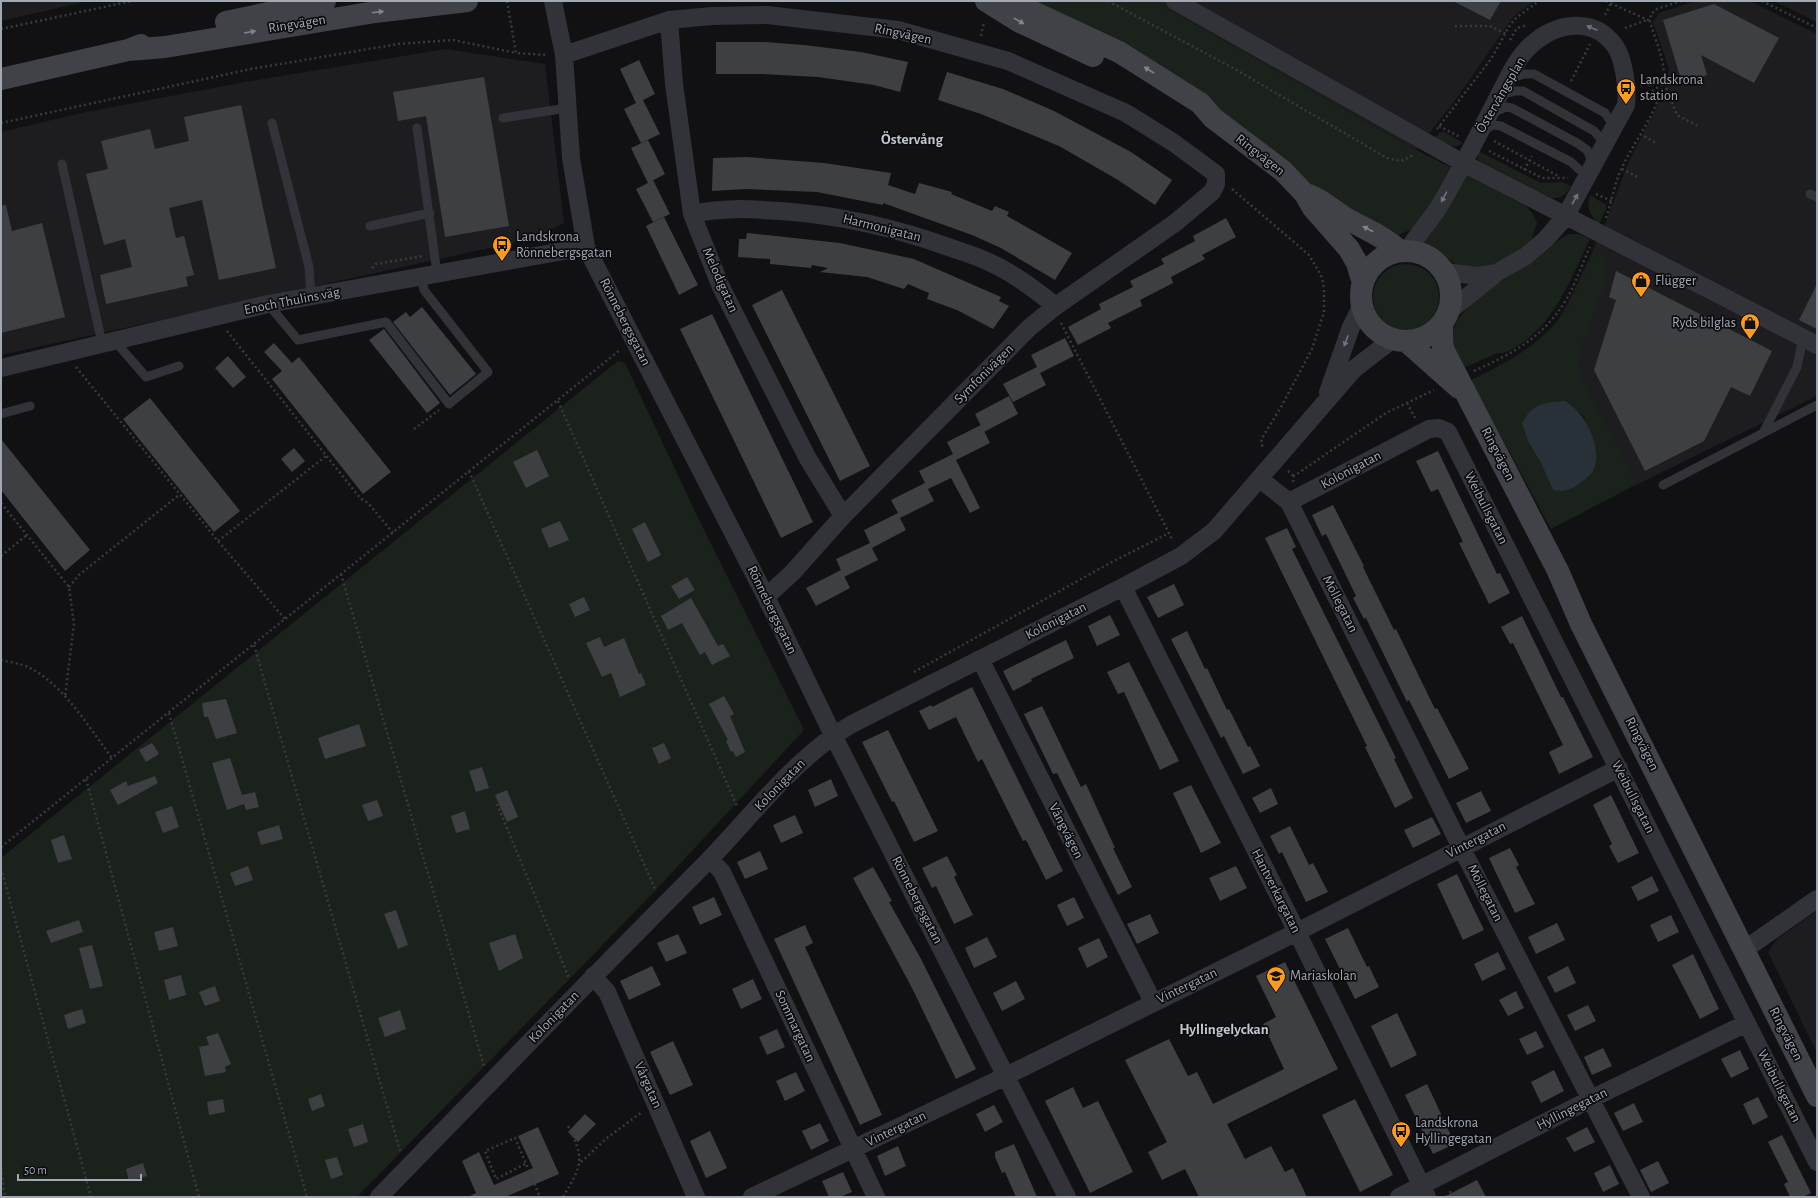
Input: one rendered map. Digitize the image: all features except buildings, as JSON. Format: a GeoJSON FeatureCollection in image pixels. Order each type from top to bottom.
{"type":"FeatureCollection","features":[{"type":"Feature","properties":{"kind":"main road","name":"Ringvägen"},"geometry":{"type":"LineString","coordinates":[[1,79],[128,50],[163,37],[325,1]]}},
{"type":"Feature","properties":{"kind":"main road","name":"Ringvägen"},"geometry":{"type":"LineString","coordinates":[[128,50],[165,47],[375,12],[467,1]]}},
{"type":"Feature","properties":{"kind":"main road","name":"Ringvägen"},"geometry":{"type":"LineString","coordinates":[[1017,1],[1031,11],[1092,39],[1144,67],[1200,103],[1213,118],[1283,171],[1305,194],[1313,208],[1349,249],[1357,263],[1363,283]]}},
{"type":"Feature","properties":{"kind":"main road","name":"Ringvägen"},"geometry":{"type":"LineString","coordinates":[[989,2],[1018,21],[1100,59],[1194,113],[1213,118]]}},
{"type":"Feature","properties":{"kind":"main road","name":"Ringvägen"},"geometry":{"type":"LineString","coordinates":[[1305,194],[1321,200],[1348,219],[1389,241],[1403,251]]}},
{"type":"Feature","properties":{"kind":"main road","name":"Ringvägen"},"geometry":{"type":"LineString","coordinates":[[1466,393],[1400,340],[1382,334],[1373,327],[1366,316],[1362,305],[1361,296],[1363,283],[1374,264],[1386,256],[1403,251],[1422,253],[1435,260],[1449,279],[1452,295],[1446,317],[1442,343],[1444,351],[1466,393],[1558,571],[1581,624],[1817,1096]]}},
{"type":"Feature","properties":{"kind":"main road"},"geometry":{"type":"LineString","coordinates":[[1400,340],[1426,336],[1446,317]]}},
{"type":"Feature","properties":{"kind":"street","name":"Rönnebergsgatan"},"geometry":{"type":"LineString","coordinates":[[553,1],[564,55],[571,158],[586,247],[766,597],[833,735],[1067,1197]]}},
{"type":"Feature","properties":{"kind":"street"},"geometry":{"type":"LineString","coordinates":[[1175,1],[1463,163],[1565,217],[1810,342]]}},
{"type":"Feature","properties":{"kind":"street","name":"Ringvägen"},"geometry":{"type":"LineString","coordinates":[[564,55],[669,20],[712,16],[767,15],[898,30],[1008,61],[1126,113],[1174,143],[1216,174]]}},
{"type":"Feature","properties":{"kind":"street","name":"Melodigatan"},"geometry":{"type":"LineString","coordinates":[[669,20],[674,84],[692,214],[721,287],[807,457],[843,516]]}},
{"type":"Feature","properties":{"kind":"street","name":"Östervångsplan"},"geometry":{"type":"LineString","coordinates":[[1403,251],[1439,207],[1463,163],[1480,138],[1489,114],[1499,96],[1529,47],[1550,33],[1577,24],[1597,30],[1607,37],[1616,47],[1627,89],[1626,105],[1584,184],[1565,217],[1546,239],[1526,256],[1498,272],[1446,317]]}},
{"type":"Feature","properties":{"kind":"street","name":"Symfonivägen"},"geometry":{"type":"LineString","coordinates":[[766,597],[793,572],[843,516],[1030,327],[1056,306],[1175,223],[1212,192],[1216,184],[1216,174]]}},
{"type":"Feature","properties":{"kind":"street","name":"Harmonigatan"},"geometry":{"type":"LineString","coordinates":[[692,214],[713,209],[746,208],[829,216],[871,224],[922,237],[990,262],[1024,281],[1056,306]]}},
{"type":"Feature","properties":{"kind":"street","name":"Enoch Thulins väg"},"geometry":{"type":"LineString","coordinates":[[1,368],[108,341],[268,304],[586,247]]}},
{"type":"Feature","properties":{"kind":"street","name":"Östervångsplan"},"geometry":{"type":"LineString","coordinates":[[1445,272],[1478,276],[1498,272]]}},
{"type":"Feature","properties":{"kind":"street","name":"Kolonigatan"},"geometry":{"type":"LineString","coordinates":[[1325,401],[1351,327],[1362,305]]}},
{"type":"Feature","properties":{"kind":"street","name":"Kolonigatan"},"geometry":{"type":"LineString","coordinates":[[379,1197],[593,976],[710,859],[810,754],[833,735],[895,701],[1123,587],[1181,556],[1214,531],[1354,368],[1400,340]]}},
{"type":"Feature","properties":{"kind":"street","name":"Kolonigatan"},"geometry":{"type":"LineString","coordinates":[[1289,502],[1429,429],[1439,428],[1448,432]]}},
{"type":"Feature","properties":{"kind":"street","name":"Weibullsgatan"},"geometry":{"type":"LineString","coordinates":[[1448,432],[1817,1162]]}},
{"type":"Feature","properties":{"kind":"street"},"geometry":{"type":"LineString","coordinates":[[1260,479],[1289,502]]}},
{"type":"Feature","properties":{"kind":"street","name":"Möllegatan"},"geometry":{"type":"LineString","coordinates":[[1289,502],[1462,847],[1641,1197]]}},
{"type":"Feature","properties":{"kind":"street","name":"Hantverkargatan"},"geometry":{"type":"LineString","coordinates":[[1123,587],[1297,932],[1401,1148],[1424,1192]]}},
{"type":"Feature","properties":{"kind":"street","name":"Vångvägen"},"geometry":{"type":"LineString","coordinates":[[980,659],[1153,1002]]}},
{"type":"Feature","properties":{"kind":"street","name":"Vintergatan"},"geometry":{"type":"LineString","coordinates":[[752,1197],[854,1150],[1006,1076],[1297,932],[1619,768]]}},
{"type":"Feature","properties":{"kind":"street","name":"Sommargatan"},"geometry":{"type":"LineString","coordinates":[[710,859],[722,872],[876,1197]]}},
{"type":"Feature","properties":{"kind":"street"},"geometry":{"type":"LineString","coordinates":[[1744,950],[1817,899]]}},
{"type":"Feature","properties":{"kind":"street","name":"Vårgatan"},"geometry":{"type":"LineString","coordinates":[[593,976],[607,992],[696,1197]]}},
{"type":"Feature","properties":{"kind":"street","name":"Hyllingegatan"},"geometry":{"type":"LineString","coordinates":[[1399,1197],[1424,1192],[1591,1099],[1747,1023]]}},
{"type":"Feature","properties":{"kind":"lane"},"geometry":{"type":"LineString","coordinates":[[1508,80],[1516,75],[1534,74],[1605,113],[1614,126]]}},
{"type":"Feature","properties":{"kind":"lane"},"geometry":{"type":"LineString","coordinates":[[1499,96],[1508,92],[1523,92],[1594,131],[1602,140],[1603,146]]}},
{"type":"Feature","properties":{"kind":"lane"},"geometry":{"type":"LineString","coordinates":[[1489,114],[1506,107],[1512,108],[1582,146],[1587,150],[1594,165]]}},
{"type":"Feature","properties":{"kind":"lane"},"geometry":{"type":"LineString","coordinates":[[503,118],[567,108]]}},
{"type":"Feature","properties":{"kind":"lane"},"geometry":{"type":"LineString","coordinates":[[272,123],[308,267],[311,296]]}},
{"type":"Feature","properties":{"kind":"lane"},"geometry":{"type":"LineString","coordinates":[[1480,138],[1493,125],[1501,126],[1571,162],[1582,172],[1584,184]]}},
{"type":"Feature","properties":{"kind":"lane"},"geometry":{"type":"LineString","coordinates":[[268,304],[298,340],[386,322],[449,404],[488,372],[424,290],[429,275],[430,213],[417,128]]}},
{"type":"Feature","properties":{"kind":"lane"},"geometry":{"type":"LineString","coordinates":[[62,164],[108,341],[146,377],[179,366]]}},
{"type":"Feature","properties":{"kind":"lane"},"geometry":{"type":"LineString","coordinates":[[370,226],[430,213]]}},
{"type":"Feature","properties":{"kind":"lane"},"geometry":{"type":"LineString","coordinates":[[1763,433],[1810,342]]}},
{"type":"Feature","properties":{"kind":"lane"},"geometry":{"type":"LineString","coordinates":[[1663,485],[1817,405]]}},
{"type":"Feature","properties":{"kind":"lane"},"geometry":{"type":"LineString","coordinates":[[1,414],[30,406]]}},
{"type":"Feature","properties":{"kind":"path"},"geometry":{"type":"LineString","coordinates":[[1,29],[132,1]]}},
{"type":"Feature","properties":{"kind":"path"},"geometry":{"type":"LineString","coordinates":[[507,1],[516,53]]}},
{"type":"Feature","properties":{"kind":"path"},"geometry":{"type":"LineString","coordinates":[[1606,1],[1648,20],[1663,67],[1664,83],[1677,115],[1698,126]]}},
{"type":"Feature","properties":{"kind":"path"},"geometry":{"type":"LineString","coordinates":[[1625,28],[1648,20],[1651,14],[1657,9],[1681,1]]}},
{"type":"Feature","properties":{"kind":"path"},"geometry":{"type":"LineString","coordinates":[[1762,1],[1768,2],[1817,28]]}},
{"type":"Feature","properties":{"kind":"path"},"geometry":{"type":"LineString","coordinates":[[977,52],[989,2]]}},
{"type":"Feature","properties":{"kind":"path"},"geometry":{"type":"LineString","coordinates":[[1604,17],[1611,2]]}},
{"type":"Feature","properties":{"kind":"path"},"geometry":{"type":"LineString","coordinates":[[1510,25],[1516,26]]}},
{"type":"Feature","properties":{"kind":"path"},"geometry":{"type":"LineString","coordinates":[[1455,26],[1490,26],[1508,35]]}},
{"type":"Feature","properties":{"kind":"path"},"geometry":{"type":"LineString","coordinates":[[1,123],[251,69],[398,44],[453,40],[516,53],[564,55]]}},
{"type":"Feature","properties":{"kind":"path"},"geometry":{"type":"LineString","coordinates":[[1644,98],[1664,83]]}},
{"type":"Feature","properties":{"kind":"path"},"geometry":{"type":"LineString","coordinates":[[1473,371],[1520,349],[1550,323],[1567,299],[1612,201],[1622,169],[1659,98],[1664,83]]}},
{"type":"Feature","properties":{"kind":"path"},"geometry":{"type":"LineString","coordinates":[[1439,126],[1480,138],[1560,177]]}},
{"type":"Feature","properties":{"kind":"path"},"geometry":{"type":"LineString","coordinates":[[1640,134],[1656,143]]}},
{"type":"Feature","properties":{"kind":"path"},"geometry":{"type":"LineString","coordinates":[[1480,138],[1542,178],[1568,178],[1584,184],[1612,201]]}},
{"type":"Feature","properties":{"kind":"path"},"geometry":{"type":"LineString","coordinates":[[1622,169],[1638,177]]}},
{"type":"Feature","properties":{"kind":"path"},"geometry":{"type":"LineString","coordinates":[[1216,174],[1309,255],[1321,276],[1324,287],[1324,312],[1312,349],[1281,407],[1262,438],[1264,448],[1294,476]]}},
{"type":"Feature","properties":{"kind":"path"},"geometry":{"type":"LineString","coordinates":[[1056,306],[1060,320],[1181,556]]}},
{"type":"Feature","properties":{"kind":"path"},"geometry":{"type":"LineString","coordinates":[[217,316],[229,334],[326,456],[360,498],[368,503],[392,533]]}},
{"type":"Feature","properties":{"kind":"path"},"geometry":{"type":"LineString","coordinates":[[1,847],[634,339]]}},
{"type":"Feature","properties":{"kind":"path"},"geometry":{"type":"LineString","coordinates":[[67,352],[79,370],[218,542],[285,619]]}},
{"type":"Feature","properties":{"kind":"path"},"geometry":{"type":"LineString","coordinates":[[1289,502],[1294,476],[1386,413],[1438,387]]}},
{"type":"Feature","properties":{"kind":"path"},"geometry":{"type":"LineString","coordinates":[[558,401],[738,808]]}},
{"type":"Feature","properties":{"kind":"path"},"geometry":{"type":"LineString","coordinates":[[414,429],[449,404]]}},
{"type":"Feature","properties":{"kind":"path"},"geometry":{"type":"LineString","coordinates":[[218,542],[326,456]]}},
{"type":"Feature","properties":{"kind":"path"},"geometry":{"type":"LineString","coordinates":[[469,471],[657,894]]}},
{"type":"Feature","properties":{"kind":"path"},"geometry":{"type":"LineString","coordinates":[[69,587],[79,575],[180,495]]}},
{"type":"Feature","properties":{"kind":"path"},"geometry":{"type":"LineString","coordinates":[[1,503],[69,587],[74,624],[65,697]]}},
{"type":"Feature","properties":{"kind":"path"},"geometry":{"type":"LineString","coordinates":[[911,673],[1110,563],[1169,533]]}},
{"type":"Feature","properties":{"kind":"path"},"geometry":{"type":"LineString","coordinates":[[1,556],[27,536]]}},
{"type":"Feature","properties":{"kind":"path"},"geometry":{"type":"LineString","coordinates":[[341,574],[485,1068]]}},
{"type":"Feature","properties":{"kind":"path"},"geometry":{"type":"LineString","coordinates":[[254,645],[401,1155]]}},
{"type":"Feature","properties":{"kind":"path"},"geometry":{"type":"LineString","coordinates":[[1,660],[29,667],[43,675],[65,697],[112,758]]}},
{"type":"Feature","properties":{"kind":"path"},"geometry":{"type":"LineString","coordinates":[[169,712],[307,1197]]}},
{"type":"Feature","properties":{"kind":"path"},"geometry":{"type":"LineString","coordinates":[[86,779],[199,1197]]}},
{"type":"Feature","properties":{"kind":"path"},"geometry":{"type":"LineString","coordinates":[[497,804],[570,980]]}},
{"type":"Feature","properties":{"kind":"path"},"geometry":{"type":"LineString","coordinates":[[1,868],[91,1197]]}},
{"type":"Feature","properties":{"kind":"path"},"geometry":{"type":"LineString","coordinates":[[563,1197],[581,1162],[606,1138],[656,1104]]}},
{"type":"Feature","properties":{"kind":"path"},"geometry":{"type":"LineString","coordinates":[[567,1124],[578,1147],[581,1162]]}},
{"type":"Feature","properties":{"kind":"path"},"geometry":{"type":"LineString","coordinates":[[526,1164],[496,1179],[485,1151],[515,1138],[540,1197]]}},
{"type":"Feature","properties":{"kind":"path"},"geometry":{"type":"LineString","coordinates":[[1,1168],[5,1197]]}},
{"type":"Feature","properties":{"kind":"shaded area"},"geometry":{"type":"Polygon","coordinates":[[[1,1],[88,1],[1,21],[1,1]]]}},
{"type":"Feature","properties":{"kind":"shaded area"},"geometry":{"type":"Polygon","coordinates":[[[1024,1],[1154,1],[1416,150],[1452,168],[1427,212],[1415,228],[1398,235],[1383,232],[1350,213],[1306,180],[1024,1]]]}},
{"type":"Feature","properties":{"kind":"shaded area"},"geometry":{"type":"Polygon","coordinates":[[[1154,1],[1535,1],[1513,17],[1457,98],[1416,150],[1154,1]]]}},
{"type":"Feature","properties":{"kind":"shaded area"},"geometry":{"type":"Polygon","coordinates":[[[1695,1],[1750,1],[1817,34],[1817,396],[1634,486],[1553,329],[1570,299],[1605,224],[1629,161],[1664,93],[1669,69],[1653,22],[1659,13],[1695,1]]]}},
{"type":"Feature","properties":{"kind":"shaded area"},"geometry":{"type":"Polygon","coordinates":[[[1774,1],[1817,1],[1817,22],[1774,1]]]}},
{"type":"Feature","properties":{"kind":"shaded area"},"geometry":{"type":"Polygon","coordinates":[[[446,49],[545,64],[564,223],[535,238],[1,355],[1,132],[86,112],[245,82],[446,49]]]}},
{"type":"Feature","properties":{"kind":"shaded area"},"geometry":{"type":"Polygon","coordinates":[[[1443,132],[1463,143],[1452,146],[1435,138],[1439,133],[1443,132]]]}},
{"type":"Feature","properties":{"kind":"shaded area"},"geometry":{"type":"Polygon","coordinates":[[[1478,151],[1541,183],[1562,182],[1571,186],[1563,196],[1551,198],[1478,160],[1478,151]]]}},
{"type":"Feature","properties":{"kind":"shaded area"},"geometry":{"type":"Polygon","coordinates":[[[1462,172],[1526,206],[1533,214],[1537,223],[1531,241],[1520,250],[1493,265],[1473,270],[1459,267],[1444,255],[1418,241],[1462,172]]]}},
{"type":"Feature","properties":{"kind":"shaded area"},"geometry":{"type":"Polygon","coordinates":[[[1590,195],[1606,205],[1606,209],[1599,224],[1593,218],[1589,208],[1588,204],[1590,195]]]}},
{"type":"Feature","properties":{"kind":"shaded area"},"geometry":{"type":"Polygon","coordinates":[[[1569,234],[1579,234],[1590,239],[1567,287],[1548,318],[1536,332],[1522,343],[1505,353],[1496,353],[1474,364],[1461,368],[1452,349],[1452,335],[1457,322],[1466,309],[1479,297],[1537,259],[1559,240],[1569,234]]]}},
{"type":"Feature","properties":{"kind":"shaded area"},"geometry":{"type":"Polygon","coordinates":[[[1593,253],[1604,259],[1604,269],[1608,274],[1578,360],[1580,377],[1637,484],[1551,529],[1471,380],[1500,366],[1514,357],[1552,327],[1571,301],[1593,253]],[[1565,401],[1536,406],[1524,432],[1540,461],[1553,490],[1585,418],[1572,405],[1565,401]]]}},
{"type":"Feature","properties":{"kind":"shaded area"},"geometry":{"type":"Polygon","coordinates":[[[1400,264],[1412,264],[1424,269],[1434,279],[1439,291],[1437,310],[1424,325],[1412,330],[1400,330],[1388,325],[1378,315],[1373,303],[1373,291],[1378,279],[1388,269],[1400,264]]]}},
{"type":"Feature","properties":{"kind":"shaded area"},"geometry":{"type":"Polygon","coordinates":[[[618,361],[625,363],[700,522],[804,730],[654,892],[357,1197],[1,1197],[1,858],[618,361]]]}},
{"type":"Feature","properties":{"kind":"shaded area"},"geometry":{"type":"Polygon","coordinates":[[[1565,401],[1579,413],[1586,422],[1594,442],[1596,462],[1592,473],[1579,484],[1567,490],[1557,491],[1553,490],[1540,461],[1528,441],[1522,424],[1530,412],[1539,405],[1550,402],[1565,401]]]}},
{"type":"Feature","properties":{"kind":"shaded area"},"geometry":{"type":"Polygon","coordinates":[[[1817,911],[1817,1053],[1768,952],[1777,939],[1817,911]]]}},
{"type":"Feature","properties":{"kind":"place","name":"Landskrona station"},"geometry":{"type":"Point","coordinates":[1626,105]}},
{"type":"Feature","properties":{"kind":"place","name":"Landskrona Rönnebergsgatan"},"geometry":{"type":"Point","coordinates":[502,262]}},
{"type":"Feature","properties":{"kind":"place","name":"Flügger"},"geometry":{"type":"Point","coordinates":[1641,298]}},
{"type":"Feature","properties":{"kind":"place","name":"Ryds bilglas"},"geometry":{"type":"Point","coordinates":[1750,340]}},
{"type":"Feature","properties":{"kind":"place","name":"Mariaskolan"},"geometry":{"type":"Point","coordinates":[1276,993]}},
{"type":"Feature","properties":{"kind":"place","name":"Landskrona Hyllingegatan"},"geometry":{"type":"Point","coordinates":[1401,1148]}},
{"type":"Feature","properties":{"kind":"district","name":"Östervång"},"geometry":{"type":"Point","coordinates":[912,139]}},
{"type":"Feature","properties":{"kind":"district","name":"Hyllingelyckan"},"geometry":{"type":"Point","coordinates":[1224,1029]}}]}
